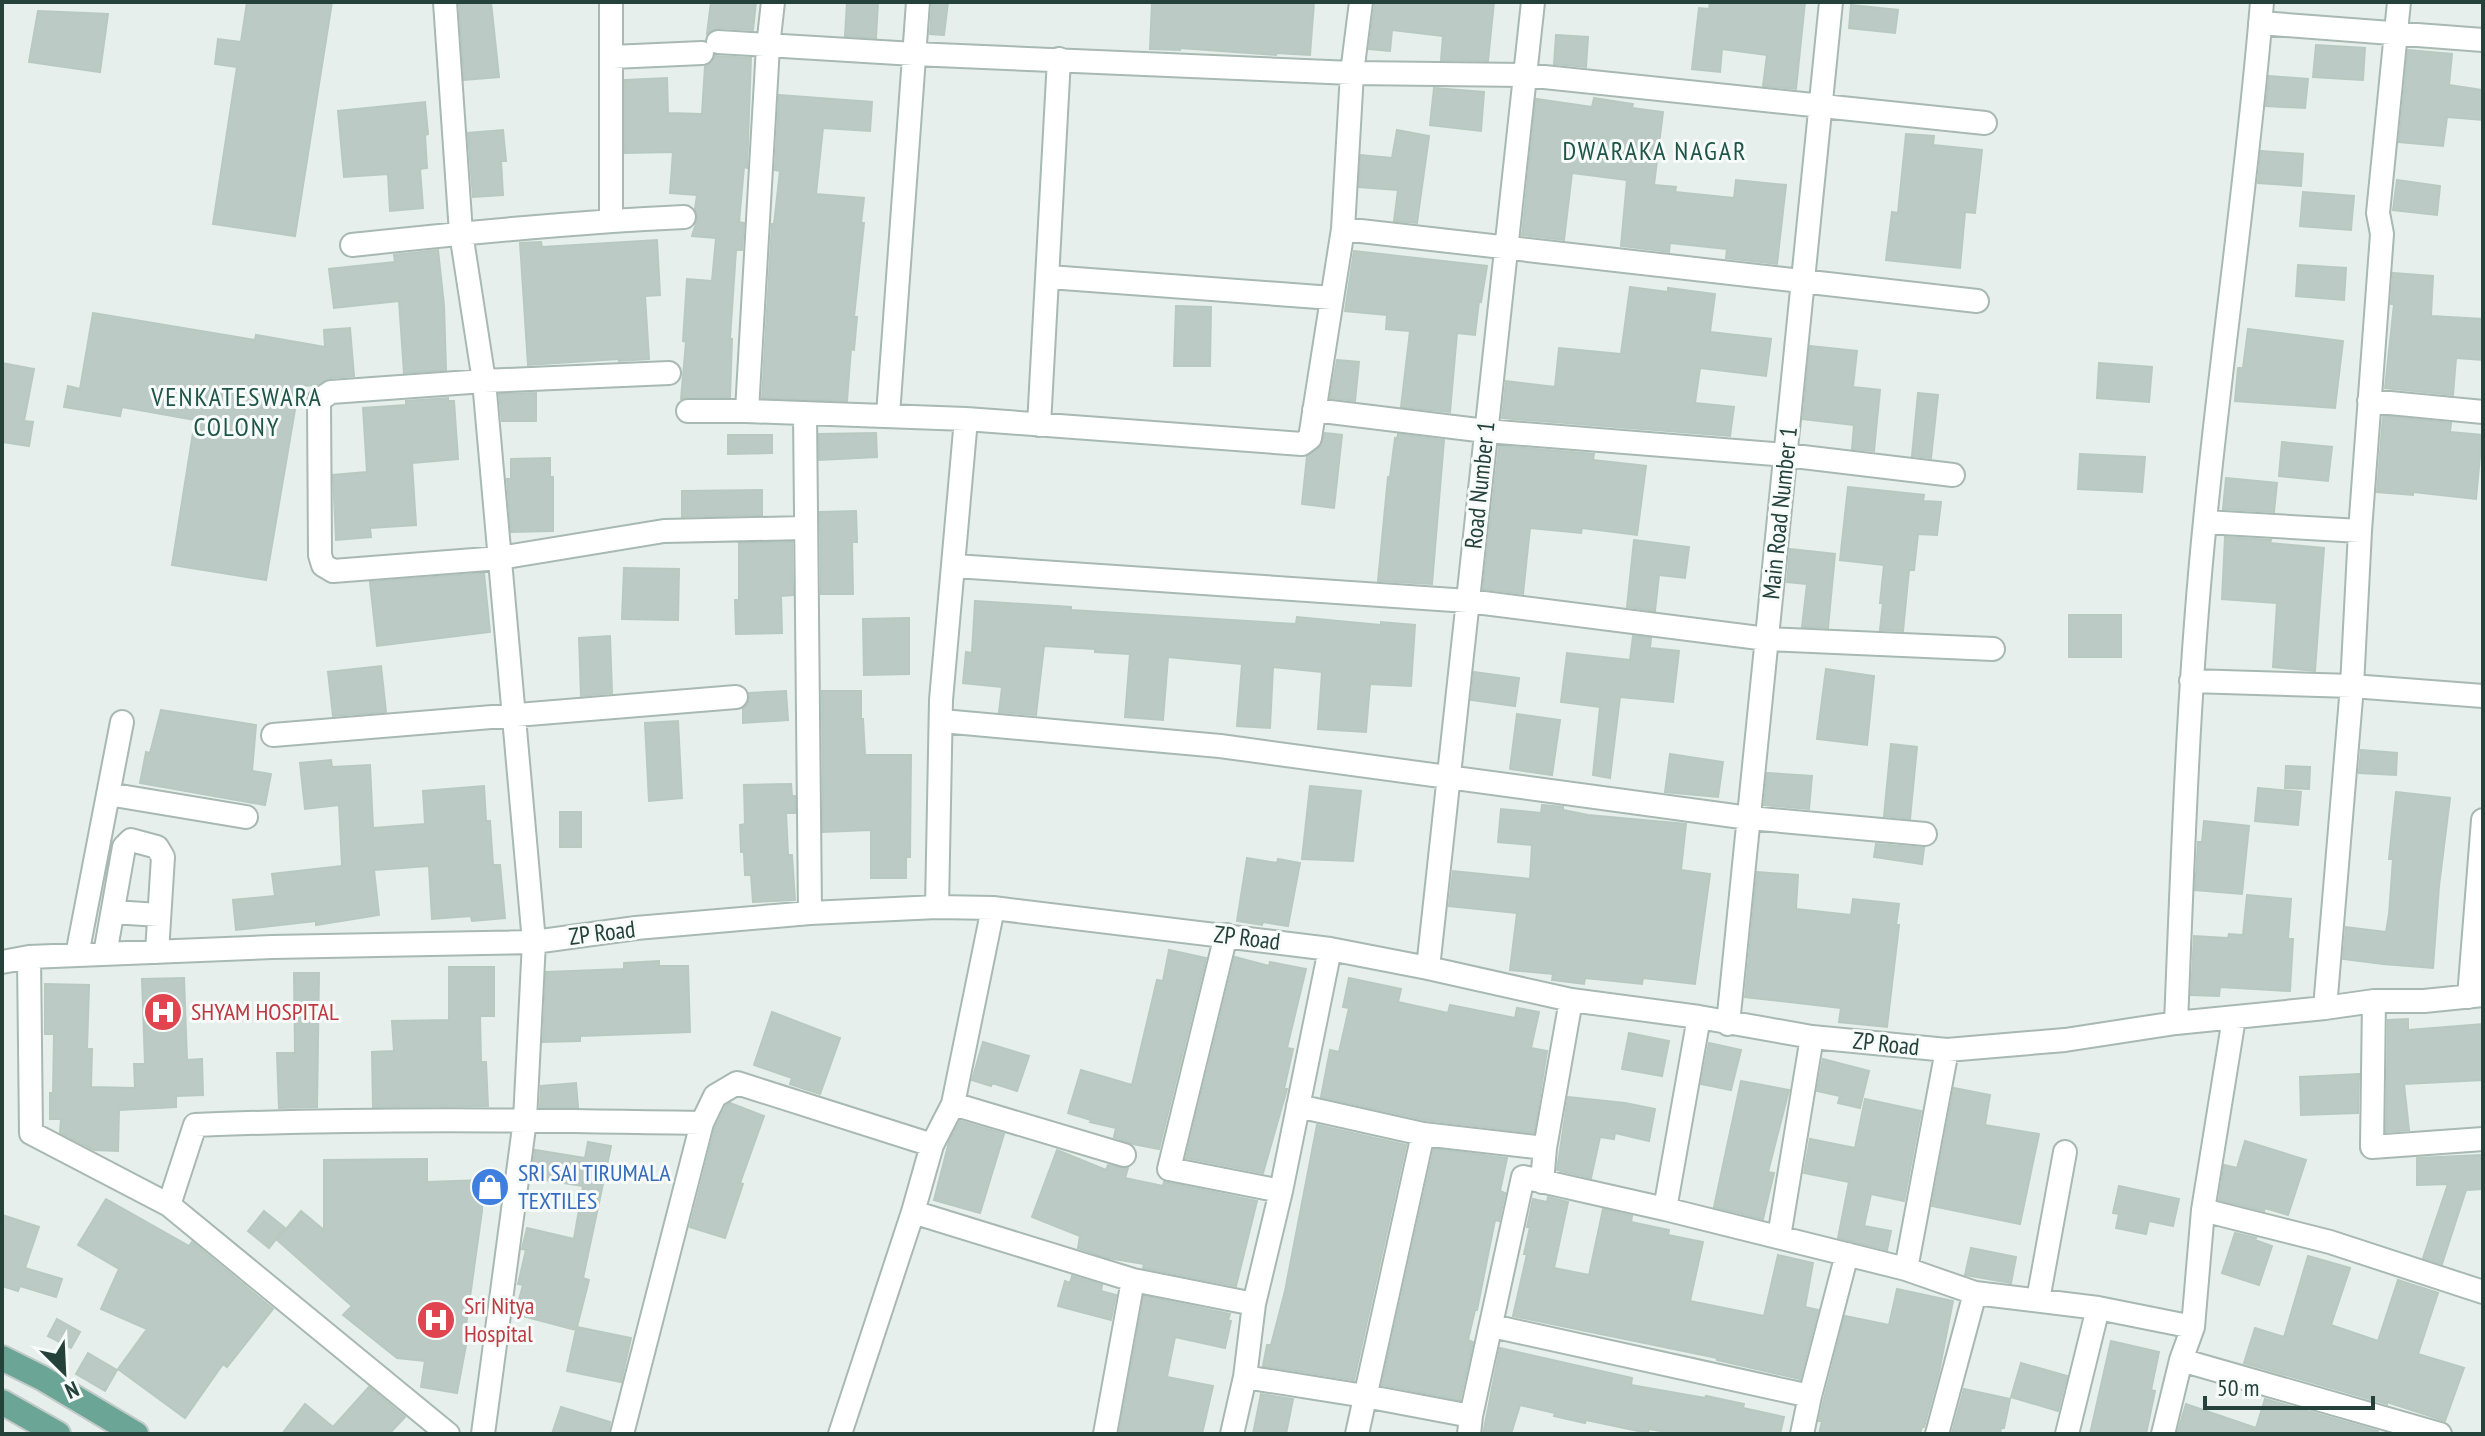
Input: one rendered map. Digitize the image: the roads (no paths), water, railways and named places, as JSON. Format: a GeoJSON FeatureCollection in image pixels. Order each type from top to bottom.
{"type":"FeatureCollection","features":[{"type":"Feature","properties":{"kind":"main road"},"geometry":{"type":"LineString","coordinates":[[2,1358],[136,1434]]}},
{"type":"Feature","properties":{"kind":"main road"},"geometry":{"type":"LineString","coordinates":[[2,1402],[58,1434]]}},
{"type":"Feature","properties":{"kind":"street"},"geometry":{"type":"LineString","coordinates":[[445,2],[461,233],[484,381],[534,942],[525,1120],[483,1434]]}},
{"type":"Feature","properties":{"kind":"street"},"geometry":{"type":"LineString","coordinates":[[611,2],[611,221]]}},
{"type":"Feature","properties":{"kind":"street"},"geometry":{"type":"LineString","coordinates":[[747,411],[773,2]]}},
{"type":"Feature","properties":{"kind":"street"},"geometry":{"type":"LineString","coordinates":[[888,415],[918,2]]}},
{"type":"Feature","properties":{"kind":"street"},"geometry":{"type":"LineString","coordinates":[[688,411],[966,419],[1302,444],[1310,438],[1343,229],[1352,73],[1361,2]]}},
{"type":"Feature","properties":{"kind":"street","name":"Road Number 1"},"geometry":{"type":"LineString","coordinates":[[1428,968],[1533,2]]}},
{"type":"Feature","properties":{"kind":"street","name":"Main Road Number 1"},"geometry":{"type":"LineString","coordinates":[[1728,1024],[1831,2]]}},
{"type":"Feature","properties":{"kind":"street"},"geometry":{"type":"LineString","coordinates":[[2325,1008],[2352,686],[2382,234],[2378,213],[2399,2]]}},
{"type":"Feature","properties":{"kind":"street"},"geometry":{"type":"LineString","coordinates":[[2176,1023],[2191,681],[2205,522],[2246,174],[2261,13],[2396,34],[2483,40]]}},
{"type":"Feature","properties":{"kind":"street"},"geometry":{"type":"LineString","coordinates":[[612,57],[710,47],[768,46],[1352,73],[1525,75],[1985,123]]}},
{"type":"Feature","properties":{"kind":"street"},"geometry":{"type":"LineString","coordinates":[[1039,425],[1059,59]]}},
{"type":"Feature","properties":{"kind":"street"},"geometry":{"type":"LineString","coordinates":[[352,245],[461,233],[684,217]]}},
{"type":"Feature","properties":{"kind":"street"},"geometry":{"type":"LineString","coordinates":[[1343,229],[1977,301]]}},
{"type":"Feature","properties":{"kind":"street"},"geometry":{"type":"LineString","coordinates":[[1049,277],[1332,298]]}},
{"type":"Feature","properties":{"kind":"street"},"geometry":{"type":"LineString","coordinates":[[669,373],[331,392],[319,400],[320,555],[323,565],[333,571],[500,558],[664,531],[805,528]]}},
{"type":"Feature","properties":{"kind":"street"},"geometry":{"type":"LineString","coordinates":[[2369,401],[2483,412]]}},
{"type":"Feature","properties":{"kind":"street"},"geometry":{"type":"LineString","coordinates":[[1314,410],[1486,431],[1786,455],[1953,475]]}},
{"type":"Feature","properties":{"kind":"street"},"geometry":{"type":"LineString","coordinates":[[805,413],[810,913]]}},
{"type":"Feature","properties":{"kind":"street"},"geometry":{"type":"LineString","coordinates":[[937,907],[941,700],[966,419]]}},
{"type":"Feature","properties":{"kind":"street"},"geometry":{"type":"LineString","coordinates":[[2205,522],[2360,531]]}},
{"type":"Feature","properties":{"kind":"street"},"geometry":{"type":"LineString","coordinates":[[955,566],[1468,601],[1767,639],[1993,649]]}},
{"type":"Feature","properties":{"kind":"street"},"geometry":{"type":"LineString","coordinates":[[2191,681],[2352,686],[2483,696]]}},
{"type":"Feature","properties":{"kind":"street"},"geometry":{"type":"LineString","coordinates":[[273,735],[736,697]]}},
{"type":"Feature","properties":{"kind":"street"},"geometry":{"type":"LineString","coordinates":[[942,721],[1220,746],[1749,818],[1925,834]]}},
{"type":"Feature","properties":{"kind":"street"},"geometry":{"type":"LineString","coordinates":[[77,955],[122,722]]}},
{"type":"Feature","properties":{"kind":"street"},"geometry":{"type":"LineString","coordinates":[[108,794],[246,817]]}},
{"type":"Feature","properties":{"kind":"street"},"geometry":{"type":"LineString","coordinates":[[2476,996],[2483,820]]}},
{"type":"Feature","properties":{"kind":"street"},"geometry":{"type":"LineString","coordinates":[[105,954],[124,847],[131,840],[157,847],[163,857],[157,952]]}},
{"type":"Feature","properties":{"kind":"street","name":"ZP Road"},"geometry":{"type":"LineString","coordinates":[[2,962],[29,957],[77,955],[534,942],[636,928],[810,913],[937,907],[993,908],[1330,949],[1571,1000],[1699,1017],[1812,1037],[1947,1050],[2065,1040],[2176,1023],[2374,1001],[2424,1001],[2476,996]]}},
{"type":"Feature","properties":{"kind":"street"},"geometry":{"type":"LineString","coordinates":[[840,1434],[932,1145],[953,1104],[993,908]]}},
{"type":"Feature","properties":{"kind":"street"},"geometry":{"type":"LineString","coordinates":[[113,912],[159,915]]}},
{"type":"Feature","properties":{"kind":"street"},"geometry":{"type":"LineString","coordinates":[[1226,935],[1169,1169],[1281,1191]]}},
{"type":"Feature","properties":{"kind":"street"},"geometry":{"type":"LineString","coordinates":[[1232,1434],[1245,1377],[1254,1304],[1281,1191],[1330,949]]}},
{"type":"Feature","properties":{"kind":"street"},"geometry":{"type":"LineString","coordinates":[[29,957],[31,1133],[169,1205],[448,1434]]}},
{"type":"Feature","properties":{"kind":"street"},"geometry":{"type":"LineString","coordinates":[[1542,1182],[1571,1000]]}},
{"type":"Feature","properties":{"kind":"street"},"geometry":{"type":"LineString","coordinates":[[2374,1001],[2372,1147],[2483,1139]]}},
{"type":"Feature","properties":{"kind":"street"},"geometry":{"type":"LineString","coordinates":[[1665,1209],[1699,1017]]}},
{"type":"Feature","properties":{"kind":"street"},"geometry":{"type":"LineString","coordinates":[[2163,1434],[2181,1360],[2193,1327],[2203,1210],[2234,1018]]}},
{"type":"Feature","properties":{"kind":"street"},"geometry":{"type":"LineString","coordinates":[[1779,1237],[1812,1037]]}},
{"type":"Feature","properties":{"kind":"street"},"geometry":{"type":"LineString","coordinates":[[1906,1269],[1947,1050]]}},
{"type":"Feature","properties":{"kind":"street"},"geometry":{"type":"LineString","coordinates":[[622,1434],[702,1123],[715,1096],[737,1083],[932,1145]]}},
{"type":"Feature","properties":{"kind":"street"},"geometry":{"type":"LineString","coordinates":[[953,1104],[1124,1155]]}},
{"type":"Feature","properties":{"kind":"street"},"geometry":{"type":"LineString","coordinates":[[1298,1106],[1423,1134],[1545,1148]]}},
{"type":"Feature","properties":{"kind":"street"},"geometry":{"type":"LineString","coordinates":[[169,1205],[195,1125],[525,1120],[702,1123]]}},
{"type":"Feature","properties":{"kind":"street"},"geometry":{"type":"LineString","coordinates":[[1357,1434],[1423,1134]]}},
{"type":"Feature","properties":{"kind":"street"},"geometry":{"type":"LineString","coordinates":[[2038,1300],[2065,1152]]}},
{"type":"Feature","properties":{"kind":"street"},"geometry":{"type":"LineString","coordinates":[[1245,1377],[1365,1396],[1470,1425],[1523,1177],[1906,1269],[1975,1293],[2098,1308],[2193,1327]]}},
{"type":"Feature","properties":{"kind":"street"},"geometry":{"type":"LineString","coordinates":[[2203,1210],[2330,1242],[2483,1292]]}},
{"type":"Feature","properties":{"kind":"street"},"geometry":{"type":"LineString","coordinates":[[913,1212],[1133,1280],[1254,1304]]}},
{"type":"Feature","properties":{"kind":"street"},"geometry":{"type":"LineString","coordinates":[[1802,1434],[1847,1254]]}},
{"type":"Feature","properties":{"kind":"street"},"geometry":{"type":"LineString","coordinates":[[1105,1434],[1133,1280]]}},
{"type":"Feature","properties":{"kind":"street"},"geometry":{"type":"LineString","coordinates":[[1937,1434],[1975,1293]]}},
{"type":"Feature","properties":{"kind":"street"},"geometry":{"type":"LineString","coordinates":[[2067,1434],[2098,1308]]}},
{"type":"Feature","properties":{"kind":"street"},"geometry":{"type":"LineString","coordinates":[[1492,1326],[1810,1396]]}},
{"type":"Feature","properties":{"kind":"street"},"geometry":{"type":"LineString","coordinates":[[2181,1360],[2440,1434]]}},
{"type":"Feature","properties":{"kind":"place","name":"SHYAM HOSPITAL"},"geometry":{"type":"Point","coordinates":[163,1012]}},
{"type":"Feature","properties":{"kind":"place","name":"SRI SAI TIRUMALA TEXTILES"},"geometry":{"type":"Point","coordinates":[490,1187]}},
{"type":"Feature","properties":{"kind":"place","name":"Sri Nitya Hospital"},"geometry":{"type":"Point","coordinates":[436,1320]}},
{"type":"Feature","properties":{"kind":"district","name":"DWARAKA NAGAR"},"geometry":{"type":"Point","coordinates":[1655,151]}},
{"type":"Feature","properties":{"kind":"district","name":"VENKATESWARA COLONY"},"geometry":{"type":"Point","coordinates":[237,412]}}]}
